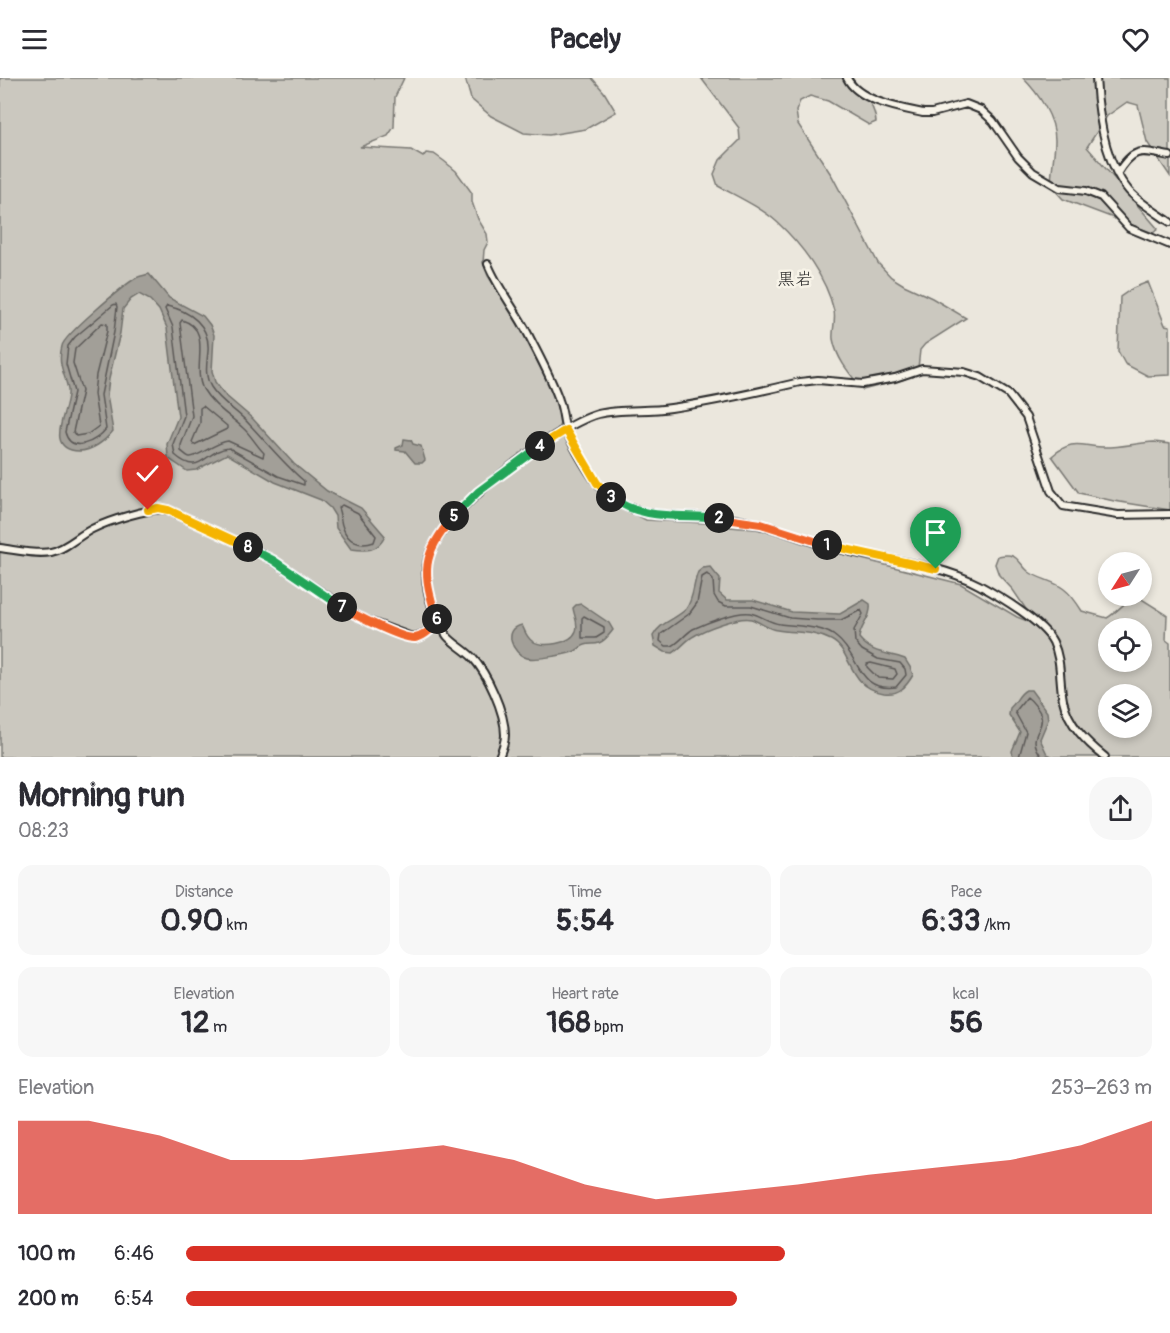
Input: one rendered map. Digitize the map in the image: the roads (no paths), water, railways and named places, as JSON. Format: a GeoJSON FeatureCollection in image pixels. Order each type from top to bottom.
{"type":"FeatureCollection","features":[{"type":"Feature","properties":{"kind":"street"},"geometry":{"type":"LineString","coordinates":[[847,78],[850,85],[862,94],[923,113],[932,113],[959,104],[974,106],[987,114],[1018,157],[1033,172],[1060,188],[1086,190],[1101,197],[1129,228],[1170,245]]}},
{"type":"Feature","properties":{"kind":"street"},"geometry":{"type":"LineString","coordinates":[[1096,78],[1100,114],[1117,174],[1133,195],[1170,222]]}},
{"type":"Feature","properties":{"kind":"street"},"geometry":{"type":"LineString","coordinates":[[1117,174],[1125,161],[1133,154],[1150,151],[1170,156]]}},
{"type":"Feature","properties":{"kind":"street"},"geometry":{"type":"LineString","coordinates":[[488,264],[496,283],[511,302],[525,327],[555,389],[566,430],[582,460],[604,491],[618,502],[632,508],[663,516],[709,517],[761,524],[833,547],[945,572],[979,585],[1045,630],[1058,654],[1063,699],[1068,716],[1078,732],[1105,757]]}},
{"type":"Feature","properties":{"kind":"street"},"geometry":{"type":"LineString","coordinates":[[499,757],[505,736],[494,693],[479,665],[448,637],[439,622],[428,591],[426,572],[431,549],[463,506],[478,492],[551,438],[598,414],[670,408],[818,380],[863,384],[895,378],[922,369],[972,373],[995,384],[1017,404],[1026,417],[1052,491],[1063,506],[1118,515],[1170,514]]}},
{"type":"Feature","properties":{"kind":"street"},"geometry":{"type":"LineString","coordinates":[[0,548],[52,552],[93,528],[158,508],[168,510],[261,553],[363,619],[412,638],[421,636],[439,622]]}},
{"type":"Feature","properties":{"kind":"water"},"geometry":{"type":"Polygon","coordinates":[[[149,274],[169,298],[203,316],[210,325],[214,335],[212,371],[215,382],[225,395],[253,419],[294,464],[327,491],[361,508],[385,536],[379,545],[367,550],[351,549],[336,528],[335,516],[321,500],[275,482],[227,454],[196,470],[187,471],[168,458],[167,444],[178,417],[167,328],[159,310],[150,300],[139,294],[131,299],[123,309],[109,379],[107,395],[113,431],[98,445],[84,451],[68,449],[62,443],[60,426],[68,398],[61,364],[62,346],[65,340],[83,321],[136,278],[149,274]]]}},
{"type":"Feature","properties":{"kind":"water"},"geometry":{"type":"Polygon","coordinates":[[[404,439],[421,446],[425,460],[422,463],[415,463],[405,451],[396,450],[403,445],[404,439]]]}},
{"type":"Feature","properties":{"kind":"water"},"geometry":{"type":"Polygon","coordinates":[[[710,567],[720,579],[719,593],[727,600],[753,600],[792,612],[840,614],[864,600],[870,604],[870,609],[859,638],[875,650],[905,659],[913,675],[905,686],[894,693],[872,689],[863,684],[838,645],[831,640],[811,634],[773,629],[751,619],[731,621],[706,630],[691,638],[673,653],[665,652],[655,646],[653,636],[656,631],[686,609],[691,600],[698,572],[710,567]]]}},
{"type":"Feature","properties":{"kind":"water"},"geometry":{"type":"Polygon","coordinates":[[[581,604],[609,623],[613,630],[607,638],[597,644],[589,644],[569,653],[550,657],[527,658],[517,652],[511,642],[511,636],[516,627],[522,625],[528,638],[537,643],[549,644],[569,639],[577,628],[573,608],[581,604]]]}},
{"type":"Feature","properties":{"kind":"water"},"geometry":{"type":"Polygon","coordinates":[[[1026,690],[1031,690],[1047,712],[1048,720],[1040,739],[1047,754],[1054,757],[1013,757],[1012,751],[1020,732],[1009,715],[1010,708],[1026,690]]]}},
{"type":"Feature","properties":{"kind":"district","name":"黒岩"},"geometry":{"type":"Point","coordinates":[795,279]}}]}
